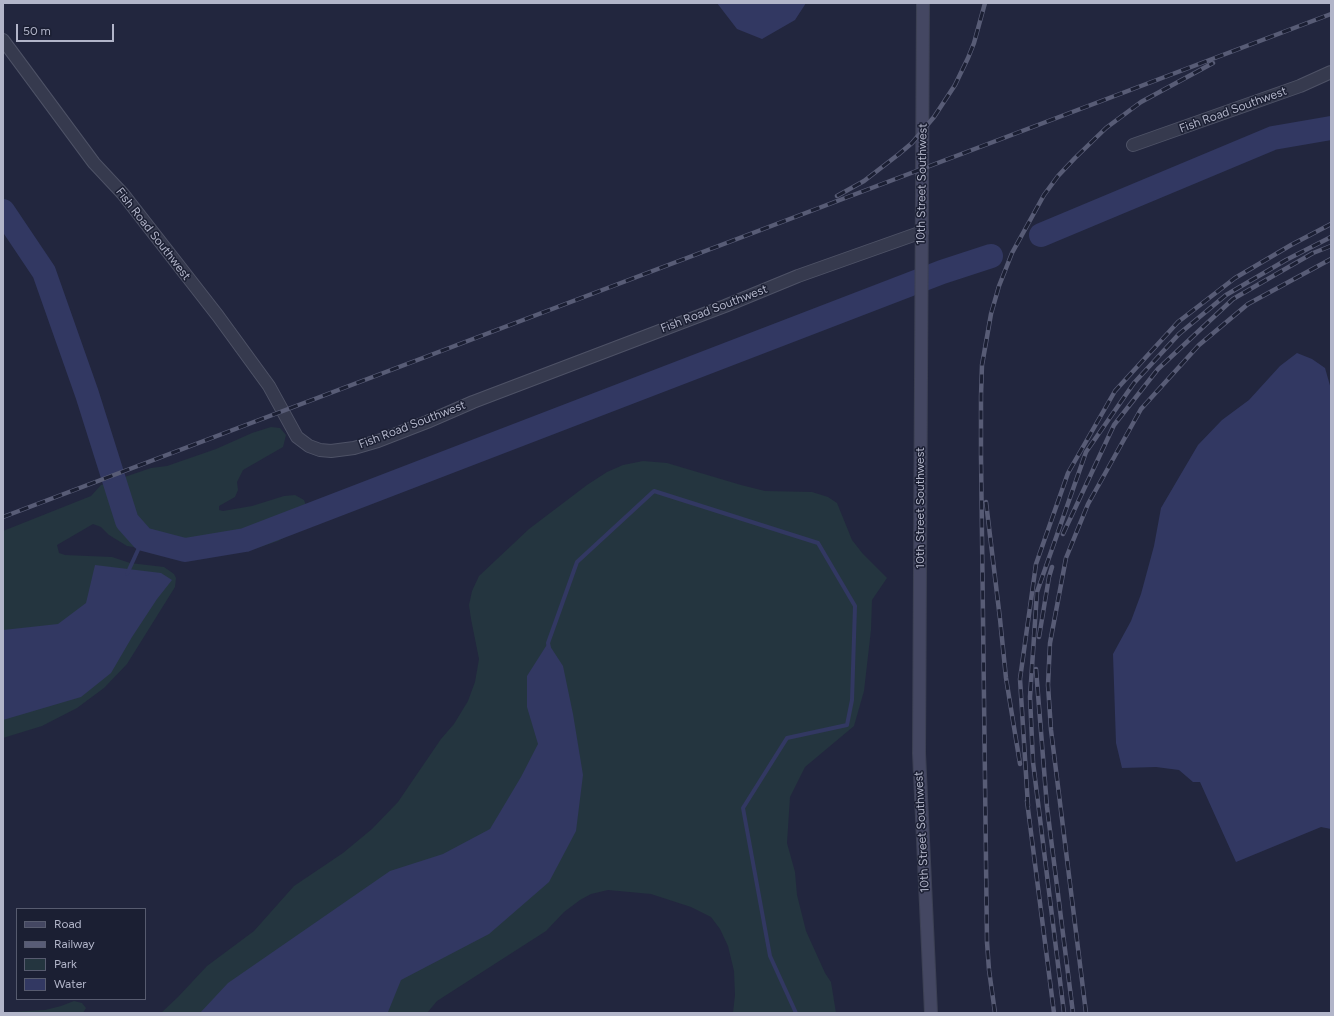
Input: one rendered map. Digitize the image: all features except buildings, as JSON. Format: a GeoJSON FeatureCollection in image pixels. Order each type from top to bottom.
{"type":"FeatureCollection","features":[{"type":"Feature","properties":{"kind":"main road","name":"10th Street Southwest"},"geometry":{"type":"LineString","coordinates":[[923,3],[919,753],[931,1013]]}},
{"type":"Feature","properties":{"kind":"street","name":"Fish Road Southwest"},"geometry":{"type":"LineString","coordinates":[[3,40],[94,163],[122,194],[218,316],[269,386],[297,437],[309,446],[320,450],[331,451],[354,448],[378,441],[473,402],[726,306],[798,276],[922,232]]}},
{"type":"Feature","properties":{"kind":"street","name":"Fish Road Southwest"},"geometry":{"type":"LineString","coordinates":[[1133,146],[1300,86],[1331,72]]}},
{"type":"Feature","properties":{"kind":"green space"},"geometry":{"type":"Polygon","coordinates":[[[271,427],[280,428],[286,435],[283,447],[243,470],[237,482],[238,490],[235,497],[219,506],[219,510],[223,511],[252,506],[284,496],[295,495],[304,500],[307,508],[301,524],[289,535],[278,541],[254,549],[227,553],[183,555],[127,546],[109,535],[101,527],[93,524],[57,545],[59,553],[65,555],[112,557],[130,563],[164,567],[174,574],[176,578],[175,587],[127,664],[104,688],[77,708],[42,726],[3,738],[3,531],[91,496],[101,485],[151,468],[167,466],[216,449],[252,433],[271,427]]]}},
{"type":"Feature","properties":{"kind":"green space"},"geometry":{"type":"Polygon","coordinates":[[[643,461],[667,463],[765,491],[812,492],[828,497],[837,503],[852,540],[863,554],[887,578],[872,600],[871,630],[864,691],[854,726],[805,767],[790,797],[787,843],[795,872],[797,895],[806,931],[825,973],[831,982],[836,1013],[733,1013],[735,995],[734,971],[728,946],[720,929],[711,917],[691,907],[651,894],[608,890],[591,894],[580,900],[564,912],[546,931],[437,1001],[427,1013],[161,1013],[207,966],[254,931],[294,886],[343,853],[372,829],[398,802],[441,739],[454,724],[468,701],[475,682],[479,659],[469,605],[472,591],[479,576],[529,529],[587,485],[607,472],[623,465],[643,461]]]}},
{"type":"Feature","properties":{"kind":"green space"},"geometry":{"type":"Polygon","coordinates":[[[74,1001],[82,1003],[86,1008],[83,1013],[8,1013],[45,1010],[74,1001]]]}},
{"type":"Feature","properties":{"kind":"water"},"geometry":{"type":"Polygon","coordinates":[[[717,3],[806,3],[795,20],[762,39],[737,29],[717,3]]]}},
{"type":"Feature","properties":{"kind":"water"},"geometry":{"type":"Polygon","coordinates":[[[1297,353],[1312,359],[1325,368],[1331,389],[1331,829],[1321,827],[1236,862],[1200,782],[1193,782],[1179,770],[1156,767],[1122,768],[1116,743],[1113,654],[1131,621],[1141,594],[1154,546],[1161,508],[1198,445],[1222,420],[1249,400],[1280,366],[1297,353]]]}},
{"type":"Feature","properties":{"kind":"water"},"geometry":{"type":"Polygon","coordinates":[[[95,565],[161,573],[172,580],[157,599],[132,637],[111,673],[81,697],[3,720],[3,630],[58,624],[86,603],[95,565]]]}},
{"type":"Feature","properties":{"kind":"water"},"geometry":{"type":"Polygon","coordinates":[[[548,643],[563,666],[583,775],[576,831],[549,882],[489,934],[401,980],[388,1012],[386,1013],[200,1013],[228,983],[390,871],[443,854],[490,829],[521,777],[538,744],[527,707],[527,676],[548,643]]]}},
{"type":"Feature","properties":{"kind":"waterway"},"geometry":{"type":"LineString","coordinates":[[1041,235],[1273,138],[1331,128]]}},
{"type":"Feature","properties":{"kind":"waterway"},"geometry":{"type":"LineString","coordinates":[[3,211],[44,272],[87,394],[127,521],[143,539],[185,550],[245,540],[942,272],[991,256]]}},
{"type":"Feature","properties":{"kind":"waterway"},"geometry":{"type":"LineString","coordinates":[[549,648],[548,643],[577,562],[654,491],[818,543],[855,606],[852,700],[847,725],[787,738],[743,808],[770,956],[796,1013]]}},
{"type":"Feature","properties":{"kind":"waterway"},"geometry":{"type":"LineString","coordinates":[[127,574],[143,539]]}},
{"type":"Feature","properties":{"kind":"railway"},"geometry":{"type":"LineString","coordinates":[[837,196],[864,181],[899,154],[912,143],[934,117],[955,85],[968,58],[974,43],[985,3]]}},
{"type":"Feature","properties":{"kind":"railway"},"geometry":{"type":"LineString","coordinates":[[3,517],[1331,14]]}},
{"type":"Feature","properties":{"kind":"railway"},"geometry":{"type":"LineString","coordinates":[[995,1013],[987,942],[981,456],[982,365],[991,314],[999,286],[1012,253],[1044,195],[1058,176],[1106,128],[1141,102],[1213,63]]}},
{"type":"Feature","properties":{"kind":"railway"},"geometry":{"type":"LineString","coordinates":[[1028,806],[1020,679],[1036,564],[1068,473],[1115,391],[1178,322],[1235,278],[1291,245],[1331,224]]}},
{"type":"Feature","properties":{"kind":"railway"},"geometry":{"type":"LineString","coordinates":[[1064,1013],[1033,762],[1030,697],[1037,592],[1086,452],[1134,383],[1179,334],[1226,295],[1286,260],[1331,237]]}},
{"type":"Feature","properties":{"kind":"railway"},"geometry":{"type":"LineString","coordinates":[[1063,534],[1114,425],[1158,369],[1233,299],[1313,253],[1331,246]]}},
{"type":"Feature","properties":{"kind":"railway"},"geometry":{"type":"LineString","coordinates":[[1086,1013],[1051,730],[1048,685],[1050,643],[1066,558],[1088,504],[1141,409],[1199,345],[1248,304],[1331,259]]}},
{"type":"Feature","properties":{"kind":"railway"},"geometry":{"type":"LineString","coordinates":[[986,502],[1006,678],[1020,764]]}},
{"type":"Feature","properties":{"kind":"railway"},"geometry":{"type":"LineString","coordinates":[[1039,637],[1052,567]]}},
{"type":"Feature","properties":{"kind":"railway"},"geometry":{"type":"LineString","coordinates":[[1036,669],[1047,807],[1073,1013]]}},
{"type":"Feature","properties":{"kind":"railway"},"geometry":{"type":"LineString","coordinates":[[1027,801],[1054,1013]]}}]}
